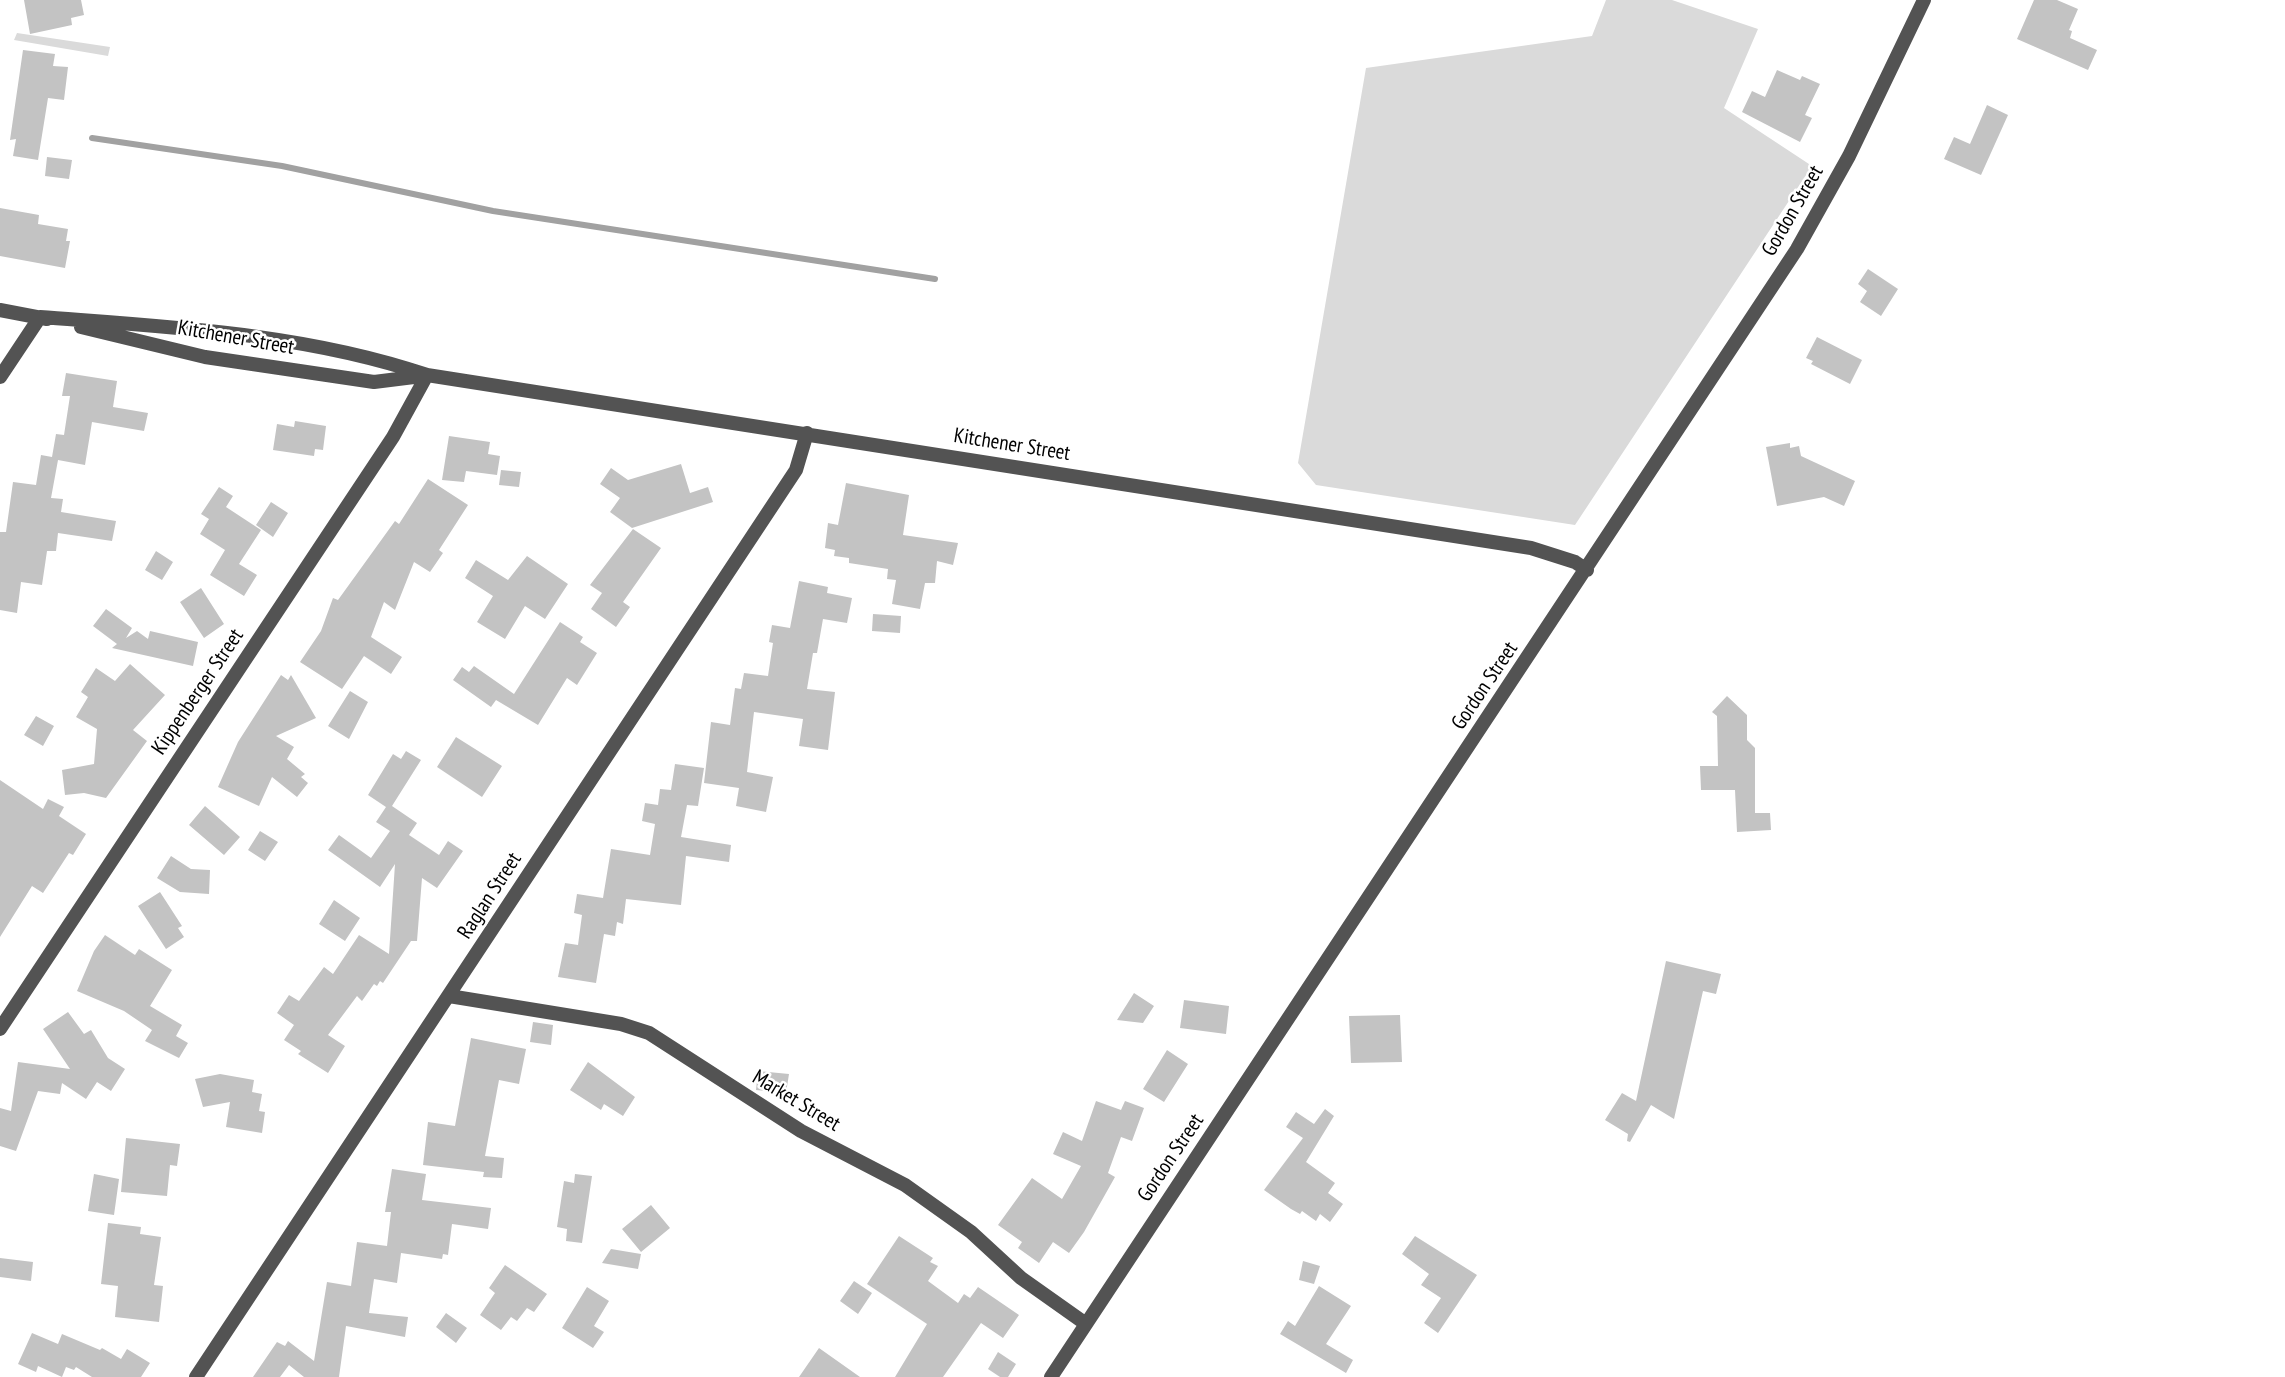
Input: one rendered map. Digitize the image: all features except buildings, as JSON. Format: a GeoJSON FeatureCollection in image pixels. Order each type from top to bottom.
{"type":"FeatureCollection","features":[{"type":"Feature","properties":{"kind":"street","name":"Gordon Street"},"geometry":{"type":"LineString","coordinates":[[1051,1377],[1587,570],[1797,248],[1849,156],[1924,0]]}},
{"type":"Feature","properties":{"kind":"street","name":"Kitchener Street"},"geometry":{"type":"LineString","coordinates":[[0,310],[40,317],[205,357],[374,382],[427,375]]}},
{"type":"Feature","properties":{"kind":"street","name":"Kitchener Street"},"geometry":{"type":"LineString","coordinates":[[40,317],[208,330],[369,355],[427,375],[1531,548],[1575,562],[1587,570]]}},
{"type":"Feature","properties":{"kind":"street"},"geometry":{"type":"LineString","coordinates":[[0,377],[40,317]]}},
{"type":"Feature","properties":{"kind":"street","name":"Kippenberger Street"},"geometry":{"type":"LineString","coordinates":[[0,1029],[393,437],[427,375]]}},
{"type":"Feature","properties":{"kind":"street","name":"Raglan Street"},"geometry":{"type":"LineString","coordinates":[[196,1377],[796,470],[807,433]]}},
{"type":"Feature","properties":{"kind":"street","name":"Market Street"},"geometry":{"type":"LineString","coordinates":[[449,996],[621,1024],[649,1033],[801,1131],[905,1185],[971,1232],[1021,1278],[1086,1324]]}},
{"type":"Feature","properties":{"kind":"shaded area"},"geometry":{"type":"Polygon","coordinates":[[[1606,0],[1672,0],[1758,29],[1724,108],[1812,166],[1575,525],[1316,485],[1298,463],[1366,68],[1592,36],[1606,0]]]}},
{"type":"Feature","properties":{"kind":"shaded area"},"geometry":{"type":"Polygon","coordinates":[[[17,33],[110,47],[108,56],[14,40],[17,33]]]}},
{"type":"Feature","properties":{"kind":"waterway"},"geometry":{"type":"LineString","coordinates":[[92,138],[282,166],[493,211],[935,279]]}}]}
